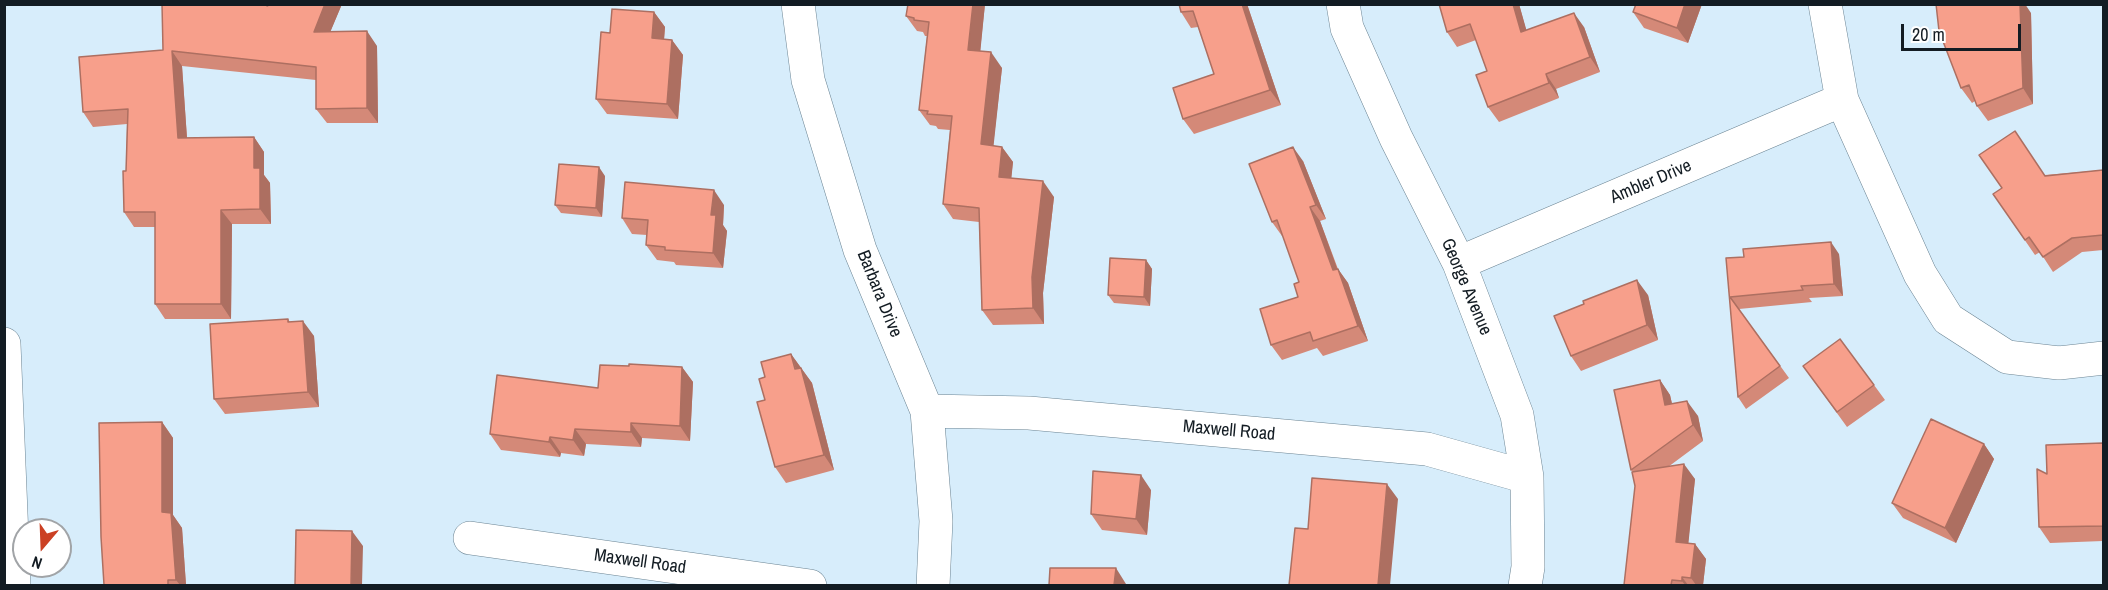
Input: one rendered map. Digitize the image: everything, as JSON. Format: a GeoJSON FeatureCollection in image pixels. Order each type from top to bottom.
{"type":"FeatureCollection","features":[{"type":"Feature","properties":{"kind":"street","name":"Barbara Drive"},"geometry":{"type":"LineString","coordinates":[[798,4],[808,80],[860,250],[927,411],[936,521],[933,585]]}},
{"type":"Feature","properties":{"kind":"street","name":"George Avenue"},"geometry":{"type":"LineString","coordinates":[[1343,4],[1347,28],[1396,138],[1459,263],[1517,415],[1527,477],[1528,567],[1524,585]]}},
{"type":"Feature","properties":{"kind":"street"},"geometry":{"type":"LineString","coordinates":[[1825,4],[1842,100],[1920,274],[1948,319],[2007,357],[2059,363],[2103,358]]}},
{"type":"Feature","properties":{"kind":"street","name":"Ambler Drive"},"geometry":{"type":"LineString","coordinates":[[1459,263],[1842,100]]}},
{"type":"Feature","properties":{"kind":"street"},"geometry":{"type":"LineString","coordinates":[[5,361],[14,585]]}},
{"type":"Feature","properties":{"kind":"street","name":"Maxwell Road"},"geometry":{"type":"LineString","coordinates":[[927,411],[1029,412],[1427,449],[1527,477]]}},
{"type":"Feature","properties":{"kind":"street","name":"Maxwell Road"},"geometry":{"type":"LineString","coordinates":[[470,538],[810,585]]}},
{"type":"Feature","properties":{"kind":"building"},"geometry":{"type":"Polygon","coordinates":[[[162,4],[267,4],[267,6],[271,4],[325,4],[314,32],[367,31],[367,108],[316,109],[316,67],[172,51],[178,138],[254,137],[254,168],[260,168],[260,209],[221,210],[221,304],[155,304],[155,212],[124,212],[123,171],[126,171],[128,109],[83,112],[79,57],[163,50],[162,4]]]}},
{"type":"Feature","properties":{"kind":"building"},"geometry":{"type":"Polygon","coordinates":[[[908,4],[973,4],[968,50],[991,52],[981,144],[1002,147],[999,177],[1043,181],[1032,277],[1033,308],[982,310],[979,208],[943,204],[952,116],[927,114],[928,111],[919,110],[929,22],[914,20],[906,16],[908,4]]]}},
{"type":"Feature","properties":{"kind":"building"},"geometry":{"type":"Polygon","coordinates":[[[1179,4],[1242,4],[1270,90],[1183,119],[1173,88],[1214,74],[1193,11],[1181,12],[1179,4]]]}},
{"type":"Feature","properties":{"kind":"building"},"geometry":{"type":"Polygon","coordinates":[[[1439,4],[1513,4],[1521,32],[1574,13],[1590,57],[1546,74],[1549,83],[1488,107],[1476,75],[1487,71],[1470,24],[1447,32],[1439,4]]]}},
{"type":"Feature","properties":{"kind":"building"},"geometry":{"type":"Polygon","coordinates":[[[1636,4],[1685,4],[1677,28],[1633,12],[1636,4]]]}},
{"type":"Feature","properties":{"kind":"building"},"geometry":{"type":"Polygon","coordinates":[[[1936,4],[2020,4],[2023,88],[1977,106],[1969,85],[1961,88],[1939,31],[1936,4]]]}},
{"type":"Feature","properties":{"kind":"building"},"geometry":{"type":"Polygon","coordinates":[[[612,9],[654,12],[652,38],[672,40],[667,104],[596,99],[601,32],[610,33],[612,9]]]}},
{"type":"Feature","properties":{"kind":"building"},"geometry":{"type":"Polygon","coordinates":[[[2015,131],[2045,176],[2103,170],[2103,235],[2072,238],[2043,257],[2029,237],[2025,240],[1993,194],[2002,188],[1979,155],[2015,131]]]}},
{"type":"Feature","properties":{"kind":"building"},"geometry":{"type":"Polygon","coordinates":[[[1293,147],[1316,205],[1310,207],[1333,270],[1338,269],[1358,326],[1313,341],[1310,332],[1271,345],[1260,309],[1298,297],[1294,284],[1299,282],[1277,220],[1272,222],[1249,164],[1293,147]]]}},
{"type":"Feature","properties":{"kind":"building"},"geometry":{"type":"Polygon","coordinates":[[[559,164],[599,167],[596,208],[555,205],[559,164]]]}},
{"type":"Feature","properties":{"kind":"building"},"geometry":{"type":"Polygon","coordinates":[[[625,182],[714,190],[711,215],[716,215],[713,253],[665,250],[665,247],[646,245],[648,220],[622,218],[625,182]]]}},
{"type":"Feature","properties":{"kind":"building"},"geometry":{"type":"Polygon","coordinates":[[[1831,242],[1834,284],[1801,286],[1803,290],[1730,297],[1780,366],[1738,397],[1726,258],[1744,257],[1743,249],[1831,242]]]}},
{"type":"Feature","properties":{"kind":"building"},"geometry":{"type":"Polygon","coordinates":[[[1110,258],[1146,260],[1144,297],[1108,295],[1110,258]]]}},
{"type":"Feature","properties":{"kind":"building"},"geometry":{"type":"Polygon","coordinates":[[[1637,280],[1647,325],[1571,356],[1554,316],[1584,304],[1583,301],[1637,280]]]}},
{"type":"Feature","properties":{"kind":"building"},"geometry":{"type":"Polygon","coordinates":[[[288,319],[288,322],[303,321],[308,392],[214,399],[210,324],[288,319]]]}},
{"type":"Feature","properties":{"kind":"building"},"geometry":{"type":"Polygon","coordinates":[[[1840,339],[1874,385],[1837,412],[1803,366],[1840,339]]]}},
{"type":"Feature","properties":{"kind":"building"},"geometry":{"type":"Polygon","coordinates":[[[791,354],[795,369],[801,368],[824,455],[775,467],[757,402],[765,400],[759,379],[765,377],[761,362],[791,354]]]}},
{"type":"Feature","properties":{"kind":"building"},"geometry":{"type":"Polygon","coordinates":[[[629,364],[682,367],[680,426],[631,423],[631,432],[575,429],[573,440],[550,437],[549,442],[490,434],[497,375],[598,388],[600,365],[629,366],[629,364]]]}},
{"type":"Feature","properties":{"kind":"building"},"geometry":{"type":"Polygon","coordinates":[[[1660,380],[1665,405],[1687,401],[1693,425],[1631,470],[1614,390],[1660,380]]]}},
{"type":"Feature","properties":{"kind":"building"},"geometry":{"type":"Polygon","coordinates":[[[1931,419],[1984,444],[1945,528],[1892,503],[1931,419]]]}},
{"type":"Feature","properties":{"kind":"building"},"geometry":{"type":"Polygon","coordinates":[[[162,422],[162,512],[171,513],[176,580],[168,580],[168,585],[104,585],[99,423],[162,422]]]}},
{"type":"Feature","properties":{"kind":"building"},"geometry":{"type":"Polygon","coordinates":[[[2103,443],[2103,526],[2039,527],[2037,469],[2047,474],[2046,445],[2103,443]]]}},
{"type":"Feature","properties":{"kind":"building"},"geometry":{"type":"Polygon","coordinates":[[[1684,464],[1676,542],[1695,544],[1691,578],[1682,577],[1682,581],[1672,580],[1671,585],[1624,585],[1635,486],[1632,472],[1684,464]]]}},
{"type":"Feature","properties":{"kind":"building"},"geometry":{"type":"Polygon","coordinates":[[[1093,471],[1141,475],[1136,519],[1091,514],[1093,471]]]}},
{"type":"Feature","properties":{"kind":"building"},"geometry":{"type":"Polygon","coordinates":[[[1312,478],[1387,484],[1378,585],[1289,585],[1295,528],[1308,529],[1312,478]]]}},
{"type":"Feature","properties":{"kind":"building"},"geometry":{"type":"Polygon","coordinates":[[[296,530],[352,531],[351,585],[295,585],[296,530]]]}},
{"type":"Feature","properties":{"kind":"building"},"geometry":{"type":"Polygon","coordinates":[[[1050,568],[1116,568],[1114,585],[1049,585],[1050,568]]]}}]}
